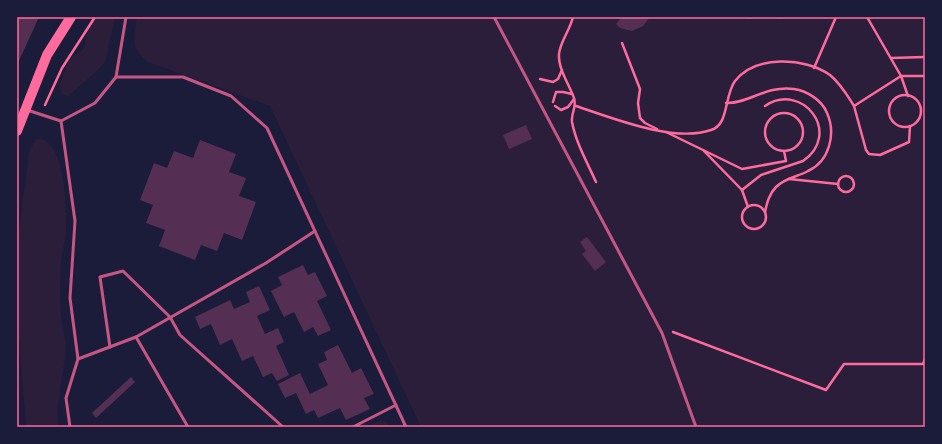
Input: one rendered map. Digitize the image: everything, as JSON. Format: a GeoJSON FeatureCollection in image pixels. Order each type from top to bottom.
{"type":"FeatureCollection","features":[{"type":"Feature","properties":{"kind":"main road"},"geometry":{"type":"LineString","coordinates":[[17,131],[47,55],[71,17]]}},
{"type":"Feature","properties":{"kind":"lane"},"geometry":{"type":"LineString","coordinates":[[24,110],[61,121],[94,103],[116,77],[126,17]]}},
{"type":"Feature","properties":{"kind":"lane"},"geometry":{"type":"LineString","coordinates":[[494,17],[662,333],[696,427]]}},
{"type":"Feature","properties":{"kind":"lane"},"geometry":{"type":"LineString","coordinates":[[116,77],[183,78],[231,96],[267,128],[406,427]]}},
{"type":"Feature","properties":{"kind":"lane"},"geometry":{"type":"LineString","coordinates":[[61,121],[75,221],[70,298],[78,359],[66,398],[70,427]]}},
{"type":"Feature","properties":{"kind":"lane"},"geometry":{"type":"LineString","coordinates":[[78,359],[136,337],[266,263],[315,231]]}},
{"type":"Feature","properties":{"kind":"lane"},"geometry":{"type":"LineString","coordinates":[[110,347],[100,277],[123,271],[170,317],[180,335],[283,427]]}},
{"type":"Feature","properties":{"kind":"lane"},"geometry":{"type":"LineString","coordinates":[[136,337],[188,427]]}},
{"type":"Feature","properties":{"kind":"lane"},"geometry":{"type":"LineString","coordinates":[[352,427],[396,405]]}},
{"type":"Feature","properties":{"kind":"path"},"geometry":{"type":"LineString","coordinates":[[41,115],[62,68],[95,17]]}},
{"type":"Feature","properties":{"kind":"path"},"geometry":{"type":"LineString","coordinates":[[573,17],[567,35],[562,42],[559,55],[562,70],[576,106],[632,124],[664,132],[695,134],[716,128],[722,122],[728,93],[736,80],[751,69],[772,63],[791,62],[814,68],[829,75],[841,86],[854,106],[866,150],[869,154],[880,155],[909,142],[910,126]]}},
{"type":"Feature","properties":{"kind":"path"},"geometry":{"type":"LineString","coordinates":[[747,17],[752,17]]}},
{"type":"Feature","properties":{"kind":"path"},"geometry":{"type":"LineString","coordinates":[[777,17],[784,17]]}},
{"type":"Feature","properties":{"kind":"path"},"geometry":{"type":"LineString","coordinates":[[814,68],[836,17]]}},
{"type":"Feature","properties":{"kind":"path"},"geometry":{"type":"LineString","coordinates":[[867,17],[901,76],[908,96]]}},
{"type":"Feature","properties":{"kind":"path"},"geometry":{"type":"LineString","coordinates":[[622,43],[640,89],[638,103],[640,118],[645,123],[742,169],[786,161],[784,151]]}},
{"type":"Feature","properties":{"kind":"path"},"geometry":{"type":"LineString","coordinates":[[891,58],[925,57]]}},
{"type":"Feature","properties":{"kind":"path"},"geometry":{"type":"LineString","coordinates":[[523,72],[542,80],[553,82],[558,79],[562,70]]}},
{"type":"Feature","properties":{"kind":"path"},"geometry":{"type":"LineString","coordinates":[[854,106],[901,76],[925,76]]}},
{"type":"Feature","properties":{"kind":"path"},"geometry":{"type":"LineString","coordinates":[[726,103],[737,103],[758,93],[787,89],[805,92],[823,105],[829,117],[832,129],[831,140],[825,155],[810,170],[787,179],[773,190],[765,212],[766,220],[762,226],[751,228],[743,221],[743,213],[748,207],[759,206],[765,212]]}},
{"type":"Feature","properties":{"kind":"path"},"geometry":{"type":"LineString","coordinates":[[572,94],[556,92],[552,99],[554,106],[561,110],[568,107],[574,98]]}},
{"type":"Feature","properties":{"kind":"path"},"geometry":{"type":"LineString","coordinates":[[903,95],[908,96],[917,101],[921,110],[918,120],[910,126],[899,126],[892,119],[890,114],[891,104],[894,100],[903,95]]}},
{"type":"Feature","properties":{"kind":"path"},"geometry":{"type":"LineString","coordinates":[[742,190],[761,175],[803,161],[809,157],[819,140],[820,133],[818,120],[806,106],[796,101],[785,100],[772,102],[765,106]]}},
{"type":"Feature","properties":{"kind":"path"},"geometry":{"type":"LineString","coordinates":[[782,114],[794,116],[799,119],[803,131],[803,137],[796,147],[784,151],[772,147],[766,137],[766,130],[771,119],[782,114]]}},
{"type":"Feature","properties":{"kind":"path"},"geometry":{"type":"LineString","coordinates":[[702,150],[742,190],[748,207]]}},
{"type":"Feature","properties":{"kind":"path"},"geometry":{"type":"LineString","coordinates":[[846,175],[851,176],[855,183],[853,189],[845,192],[841,190],[838,184],[839,179],[846,175]]}},
{"type":"Feature","properties":{"kind":"path"},"geometry":{"type":"LineString","coordinates":[[787,179],[838,184]]}},
{"type":"Feature","properties":{"kind":"path"},"geometry":{"type":"LineString","coordinates":[[662,333],[673,332],[826,390],[844,364],[923,364],[925,358]]}},
{"type":"Feature","properties":{"kind":"shaded area"},"geometry":{"type":"Polygon","coordinates":[[[96,17],[115,17],[105,62],[97,71],[68,96],[63,95],[59,86],[70,58],[84,49],[88,28],[96,17]]]}},
{"type":"Feature","properties":{"kind":"shaded area"},"geometry":{"type":"Polygon","coordinates":[[[137,17],[925,17],[925,427],[421,427],[270,106],[148,62],[138,52],[136,47],[134,37],[137,17]]]}},
{"type":"Feature","properties":{"kind":"shaded area"},"geometry":{"type":"Polygon","coordinates":[[[37,139],[47,142],[54,150],[63,178],[65,194],[66,233],[61,262],[60,295],[62,324],[66,348],[59,397],[58,427],[26,427],[17,314],[17,247],[29,153],[37,139]]]}},
{"type":"Feature","properties":{"kind":"shaded area"},"geometry":{"type":"Polygon","coordinates":[[[381,420],[387,422],[389,427],[367,427],[381,420]]]}},
{"type":"Feature","properties":{"kind":"building"},"geometry":{"type":"Polygon","coordinates":[[[17,17],[39,17],[17,65],[17,17]]]}},
{"type":"Feature","properties":{"kind":"building"},"geometry":{"type":"Polygon","coordinates":[[[622,17],[650,17],[643,26],[632,31],[620,28],[616,24],[622,17]]]}},
{"type":"Feature","properties":{"kind":"building"},"geometry":{"type":"Polygon","coordinates":[[[526,125],[532,139],[509,149],[503,135],[526,125]]]}},
{"type":"Feature","properties":{"kind":"building"},"geometry":{"type":"Polygon","coordinates":[[[200,140],[236,154],[229,172],[246,178],[239,196],[256,202],[242,240],[224,233],[217,251],[201,245],[195,260],[159,246],[165,230],[146,223],[153,205],[140,200],[154,163],[167,168],[174,151],[193,158],[200,140]]]}},
{"type":"Feature","properties":{"kind":"building"},"geometry":{"type":"Polygon","coordinates":[[[587,237],[606,262],[595,271],[582,254],[586,251],[580,242],[587,237]]]}},
{"type":"Feature","properties":{"kind":"building"},"geometry":{"type":"Polygon","coordinates":[[[303,265],[308,275],[315,272],[327,296],[317,301],[331,330],[318,336],[313,327],[304,332],[294,312],[284,317],[271,291],[282,285],[278,277],[303,265]]]}},
{"type":"Feature","properties":{"kind":"building"},"geometry":{"type":"Polygon","coordinates":[[[259,286],[270,310],[257,316],[265,334],[278,328],[284,342],[276,346],[289,375],[277,381],[272,373],[263,377],[253,356],[242,361],[232,339],[220,345],[211,324],[200,329],[195,317],[230,300],[234,309],[250,302],[246,292],[259,286]]]}},
{"type":"Feature","properties":{"kind":"building"},"geometry":{"type":"Polygon","coordinates":[[[338,345],[352,373],[361,368],[374,394],[364,398],[370,409],[346,420],[340,408],[318,418],[314,410],[306,414],[296,393],[285,398],[278,384],[300,373],[310,394],[328,385],[318,364],[327,360],[324,352],[338,345]]]}},
{"type":"Feature","properties":{"kind":"building"},"geometry":{"type":"Polygon","coordinates":[[[131,377],[135,382],[96,418],[92,413],[131,377]]]}}]}
